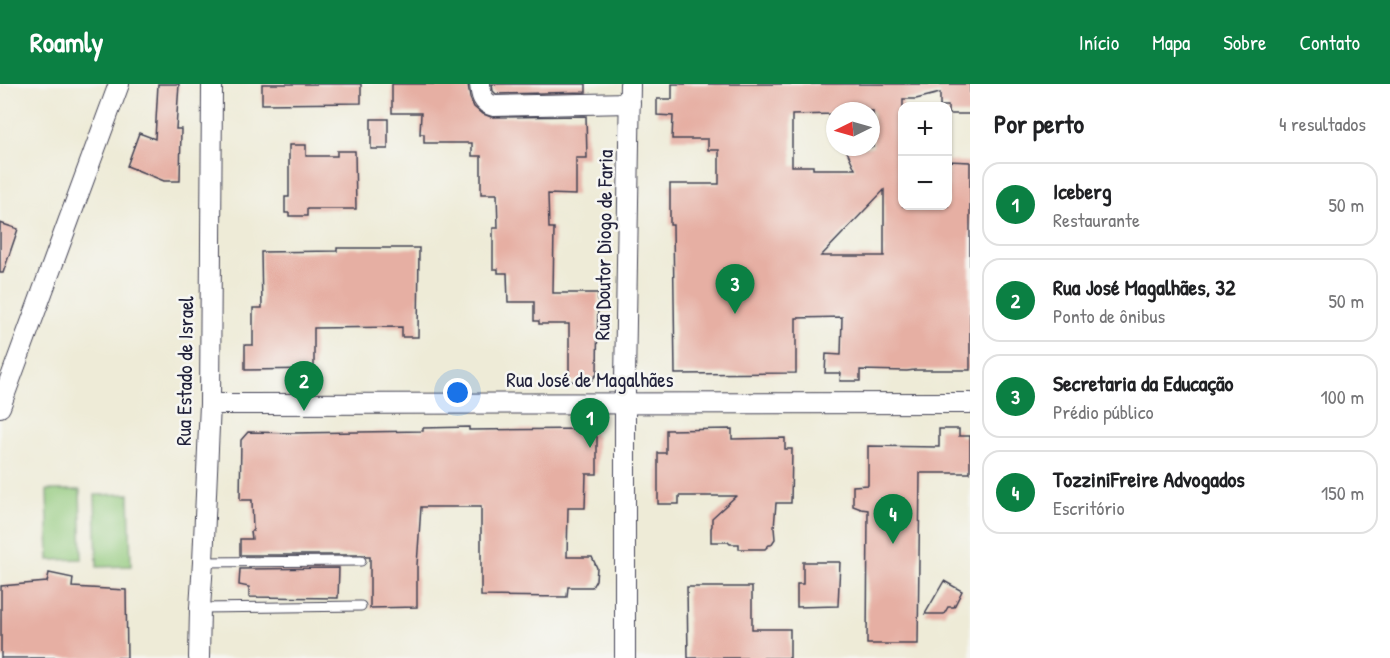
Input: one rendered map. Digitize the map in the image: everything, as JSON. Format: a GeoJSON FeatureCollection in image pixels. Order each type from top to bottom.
{"type":"FeatureCollection","features":[{"type":"Feature","properties":{"kind":"street"},"geometry":{"type":"LineString","coordinates":[[0,407],[119,84]]}},
{"type":"Feature","properties":{"kind":"street","name":"Rua Estado de Israel"},"geometry":{"type":"LineString","coordinates":[[199,658],[210,404],[212,84]]}},
{"type":"Feature","properties":{"kind":"street"},"geometry":{"type":"LineString","coordinates":[[480,84],[484,101],[494,106],[630,94]]}},
{"type":"Feature","properties":{"kind":"street","name":"Rua Doutor Diogo de Faria"},"geometry":{"type":"LineString","coordinates":[[625,658],[625,404],[630,94]]}},
{"type":"Feature","properties":{"kind":"street","name":"Rua José de Magalhães"},"geometry":{"type":"LineString","coordinates":[[210,404],[970,403]]}},
{"type":"Feature","properties":{"kind":"lane"},"geometry":{"type":"LineString","coordinates":[[204,562],[362,561]]}},
{"type":"Feature","properties":{"kind":"lane"},"geometry":{"type":"LineString","coordinates":[[200,608],[361,606]]}},
{"type":"Feature","properties":{"kind":"green space"},"geometry":{"type":"Polygon","coordinates":[[[47,490],[80,490],[82,559],[49,560],[47,490]]]}},
{"type":"Feature","properties":{"kind":"green space"},"geometry":{"type":"Polygon","coordinates":[[[129,494],[131,566],[97,567],[95,495],[129,494]]]}},
{"type":"Feature","properties":{"kind":"building"},"geometry":{"type":"Polygon","coordinates":[[[158,84],[179,84],[176,129],[181,129],[180,181],[164,181],[127,166],[139,133],[155,139],[158,84]]]}},
{"type":"Feature","properties":{"kind":"building"},"geometry":{"type":"Polygon","coordinates":[[[262,84],[361,84],[361,103],[262,104],[262,84]]]}},
{"type":"Feature","properties":{"kind":"building"},"geometry":{"type":"Polygon","coordinates":[[[392,84],[468,84],[474,107],[491,117],[586,116],[587,158],[576,158],[576,195],[548,194],[549,228],[554,228],[553,293],[598,293],[597,374],[590,382],[569,381],[569,324],[539,324],[539,321],[534,321],[534,302],[508,302],[507,273],[498,273],[498,269],[493,269],[493,228],[498,228],[497,194],[481,194],[481,156],[472,156],[472,143],[424,143],[424,134],[420,134],[421,113],[392,113],[392,84]]]}},
{"type":"Feature","properties":{"kind":"building"},"geometry":{"type":"Polygon","coordinates":[[[492,84],[586,84],[586,92],[496,94],[492,84]]]}},
{"type":"Feature","properties":{"kind":"building"},"geometry":{"type":"Polygon","coordinates":[[[672,84],[970,84],[970,114],[952,114],[952,102],[940,102],[940,93],[916,99],[903,99],[903,102],[898,102],[898,210],[952,210],[952,161],[970,162],[970,370],[860,370],[860,381],[840,381],[841,373],[825,373],[826,354],[841,355],[842,317],[796,318],[796,373],[675,374],[673,225],[670,225],[670,184],[719,184],[719,150],[708,150],[708,139],[672,139],[673,116],[657,115],[657,99],[672,99],[672,84]],[[884,190],[821,256],[884,256],[884,190]]]}},
{"type":"Feature","properties":{"kind":"building"},"geometry":{"type":"Polygon","coordinates":[[[371,119],[388,119],[388,149],[371,149],[371,119]]]}},
{"type":"Feature","properties":{"kind":"building"},"geometry":{"type":"Polygon","coordinates":[[[289,145],[306,145],[306,156],[337,156],[337,151],[355,151],[356,209],[307,209],[307,216],[289,216],[289,213],[285,213],[285,197],[289,197],[289,145]]]}},
{"type":"Feature","properties":{"kind":"building"},"geometry":{"type":"Polygon","coordinates":[[[0,223],[18,229],[3,273],[0,273],[0,223]]]}},
{"type":"Feature","properties":{"kind":"building"},"geometry":{"type":"Polygon","coordinates":[[[337,248],[419,248],[418,337],[402,337],[402,327],[314,328],[314,369],[245,370],[245,345],[253,345],[253,308],[262,308],[261,252],[337,251],[337,248]]]}},
{"type":"Feature","properties":{"kind":"building"},"geometry":{"type":"Polygon","coordinates":[[[469,427],[469,430],[590,429],[597,437],[597,474],[586,474],[585,508],[568,508],[567,557],[592,557],[597,568],[596,580],[592,587],[568,587],[567,597],[481,596],[481,507],[421,507],[417,607],[370,608],[370,557],[364,555],[240,555],[240,539],[252,539],[251,531],[253,531],[252,500],[240,500],[241,440],[248,432],[423,431],[423,428],[469,427]]]}},
{"type":"Feature","properties":{"kind":"building"},"geometry":{"type":"Polygon","coordinates":[[[732,429],[732,439],[785,438],[785,449],[792,449],[791,503],[776,503],[775,539],[765,549],[739,549],[739,544],[711,542],[712,518],[736,496],[679,496],[679,504],[658,504],[658,453],[666,453],[666,430],[732,429]]]}},
{"type":"Feature","properties":{"kind":"building"},"geometry":{"type":"Polygon","coordinates":[[[939,429],[959,429],[959,436],[970,436],[970,473],[920,473],[918,644],[867,644],[868,510],[853,506],[853,486],[868,485],[868,446],[939,447],[939,429]]]}},
{"type":"Feature","properties":{"kind":"building"},"geometry":{"type":"Polygon","coordinates":[[[803,562],[840,562],[838,606],[797,607],[797,584],[803,584],[803,562]]]}},
{"type":"Feature","properties":{"kind":"building"},"geometry":{"type":"Polygon","coordinates":[[[339,568],[338,598],[249,597],[249,587],[239,585],[240,569],[339,568]]]}},
{"type":"Feature","properties":{"kind":"building"},"geometry":{"type":"Polygon","coordinates":[[[49,573],[73,578],[72,587],[126,590],[127,658],[1,658],[1,586],[47,582],[49,573]]]}},
{"type":"Feature","properties":{"kind":"building"},"geometry":{"type":"Polygon","coordinates":[[[944,581],[962,591],[954,607],[948,607],[944,614],[925,614],[944,581]]]}},
{"type":"Feature","properties":{"kind":"building"},"geometry":{"type":"Polygon","coordinates":[[[687,587],[752,587],[752,629],[790,629],[790,658],[688,658],[687,587]]]}},
{"type":"Feature","properties":{"kind":"place","name":"Secretaria da Educação"},"geometry":{"type":"Point","coordinates":[735,314]}},
{"type":"Feature","properties":{"kind":"place","name":"Rua José Magalhães, 32"},"geometry":{"type":"Point","coordinates":[304,411]}},
{"type":"Feature","properties":{"kind":"place","name":"Iceberg"},"geometry":{"type":"Point","coordinates":[590,448]}},
{"type":"Feature","properties":{"kind":"place","name":"TozziniFreire Advogados"},"geometry":{"type":"Point","coordinates":[893,544]}}]}
